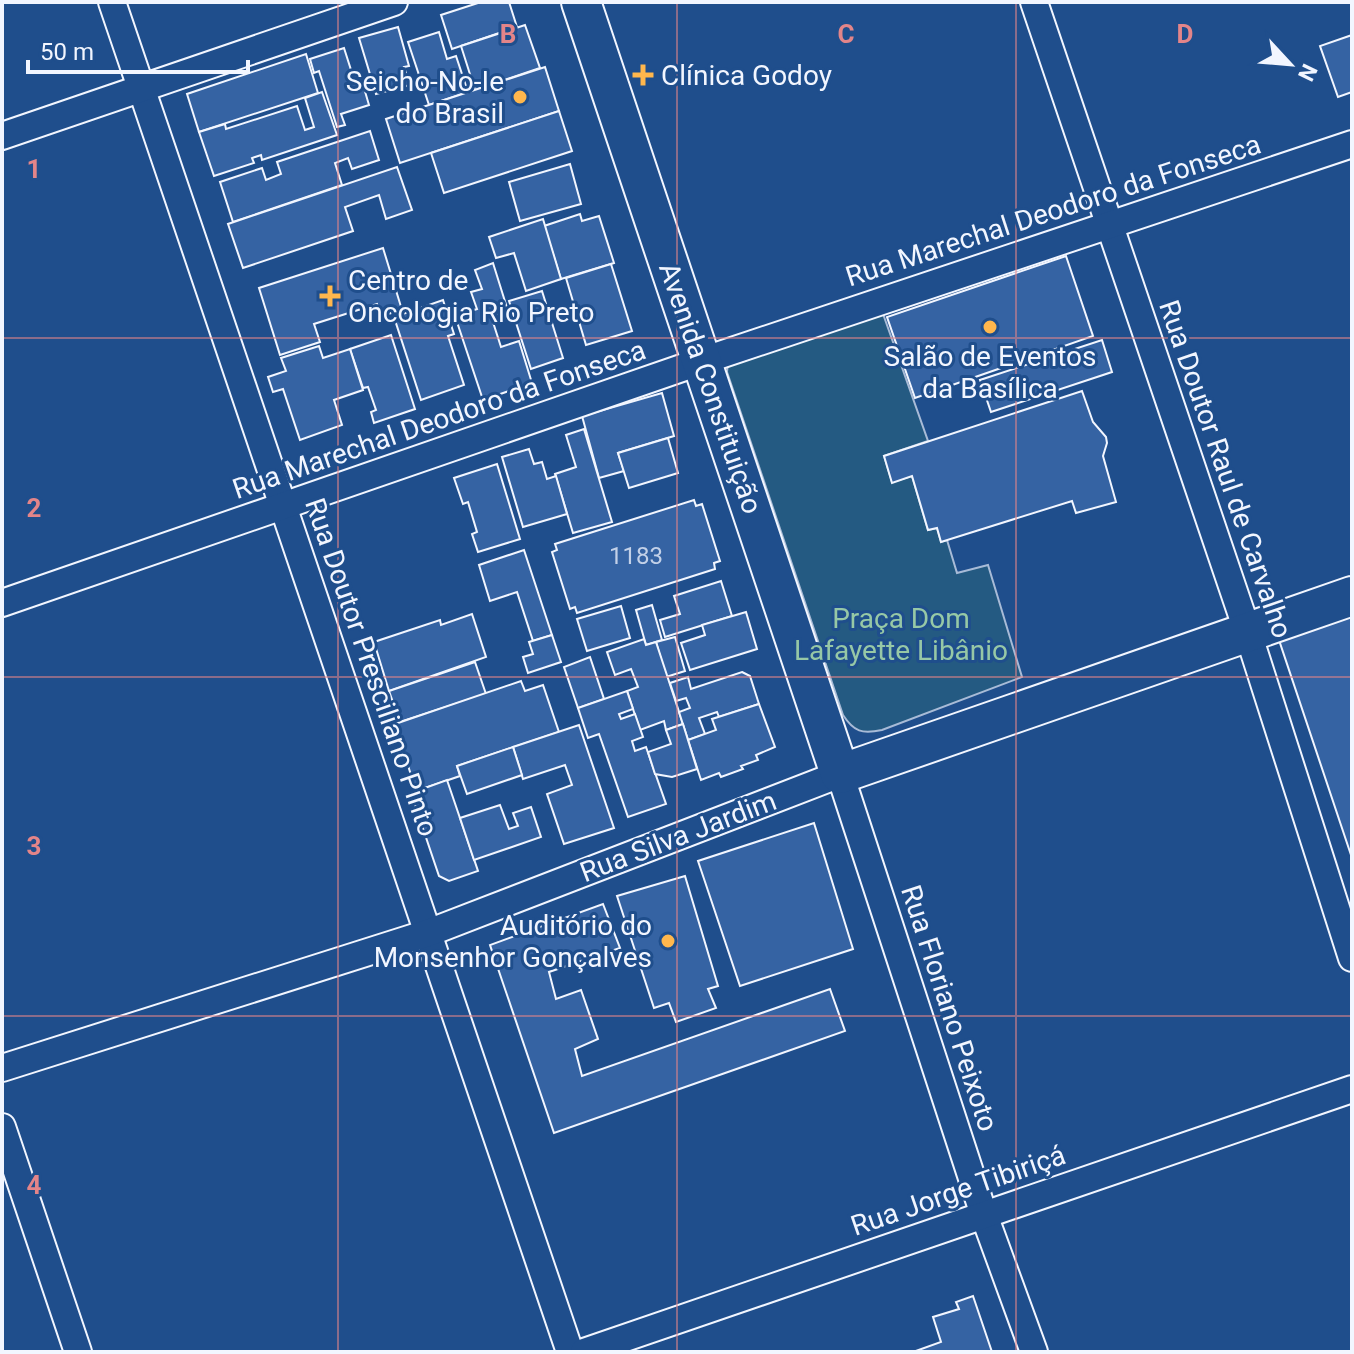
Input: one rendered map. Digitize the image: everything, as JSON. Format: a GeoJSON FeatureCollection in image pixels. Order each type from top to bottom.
{"type":"FeatureCollection","features":[{"type":"Feature","properties":{"kind":"street","name":"Rua Doutor Presciliano Pinto"},"geometry":{"type":"LineString","coordinates":[[112,2],[570,1352]]}},
{"type":"Feature","properties":{"kind":"street"},"geometry":{"type":"LineString","coordinates":[[2,136],[394,2]]}},
{"type":"Feature","properties":{"kind":"street","name":"Avenida Constituição"},"geometry":{"type":"LineString","coordinates":[[581,2],[840,774]]}},
{"type":"Feature","properties":{"kind":"street","name":"Rua Doutor Raul de Carvalho"},"geometry":{"type":"LineString","coordinates":[[1034,2],[1248,633],[1352,958]]}},
{"type":"Feature","properties":{"kind":"street","name":"Rua Marechal Deodoro da Fonseca"},"geometry":{"type":"LineString","coordinates":[[2,603],[702,361],[1352,144]]}},
{"type":"Feature","properties":{"kind":"street","name":"Rua Silva Jardim"},"geometry":{"type":"LineString","coordinates":[[2,1068],[428,933],[840,774],[1352,596]]}},
{"type":"Feature","properties":{"kind":"street","name":"Rua Floriano Peixoto"},"geometry":{"type":"LineString","coordinates":[[840,774],[984,1215],[1034,1352]]}},
{"type":"Feature","properties":{"kind":"street","name":"Rua Jorge Tibiriçá"},"geometry":{"type":"LineString","coordinates":[[584,1352],[1352,1089]]}},
{"type":"Feature","properties":{"kind":"street"},"geometry":{"type":"LineString","coordinates":[[2,1127],[78,1352]]}},
{"type":"Feature","properties":{"kind":"green space","name":"Praça Dom Lafayette Libânio"},"geometry":{"type":"Polygon","coordinates":[[[882,311],[928,441],[884,456],[892,482],[912,476],[928,530],[937,528],[941,542],[947,540],[957,573],[988,565],[1022,677],[882,730],[869,732],[855,728],[843,715],[727,372],[728,363],[882,311]]]}},
{"type":"Feature","properties":{"kind":"building"},"geometry":{"type":"Polygon","coordinates":[[[481,2],[509,2],[517,27],[452,49],[441,15],[481,2]]]}},
{"type":"Feature","properties":{"kind":"building"},"geometry":{"type":"Polygon","coordinates":[[[525,25],[540,68],[475,90],[461,46],[525,25]]]}},
{"type":"Feature","properties":{"kind":"building"},"geometry":{"type":"Polygon","coordinates":[[[398,27],[409,66],[404,67],[410,85],[376,94],[359,38],[398,27]]]}},
{"type":"Feature","properties":{"kind":"building"},"geometry":{"type":"Polygon","coordinates":[[[439,32],[447,59],[456,56],[468,92],[429,105],[408,42],[439,32]]]}},
{"type":"Feature","properties":{"kind":"building"},"geometry":{"type":"Polygon","coordinates":[[[1352,35],[1352,92],[1338,97],[1320,46],[1352,35]]]}},
{"type":"Feature","properties":{"kind":"building"},"geometry":{"type":"Polygon","coordinates":[[[344,48],[352,73],[359,71],[369,105],[341,114],[345,125],[337,127],[319,71],[314,73],[310,59],[344,48]]]}},
{"type":"Feature","properties":{"kind":"building"},"geometry":{"type":"Polygon","coordinates":[[[306,54],[318,93],[199,132],[187,94],[306,54]]]}},
{"type":"Feature","properties":{"kind":"building"},"geometry":{"type":"Polygon","coordinates":[[[545,67],[559,111],[400,163],[386,119],[545,67]]]}},
{"type":"Feature","properties":{"kind":"building"},"geometry":{"type":"Polygon","coordinates":[[[322,92],[337,135],[262,160],[261,155],[252,158],[254,163],[214,176],[199,132],[225,124],[226,129],[297,106],[305,130],[314,127],[305,98],[322,92]]]}},
{"type":"Feature","properties":{"kind":"building"},"geometry":{"type":"Polygon","coordinates":[[[559,111],[572,151],[444,193],[431,153],[559,111]]]}},
{"type":"Feature","properties":{"kind":"building"},"geometry":{"type":"Polygon","coordinates":[[[370,131],[379,160],[352,169],[348,158],[335,163],[342,185],[233,222],[220,182],[262,168],[266,180],[281,174],[277,162],[370,131]]]}},
{"type":"Feature","properties":{"kind":"building"},"geometry":{"type":"Polygon","coordinates":[[[570,164],[581,204],[520,221],[509,182],[570,164]]]}},
{"type":"Feature","properties":{"kind":"building"},"geometry":{"type":"Polygon","coordinates":[[[397,167],[412,210],[386,219],[379,195],[345,207],[353,231],[243,268],[228,224],[397,167]]]}},
{"type":"Feature","properties":{"kind":"building"},"geometry":{"type":"Polygon","coordinates":[[[580,214],[582,221],[599,216],[614,263],[561,279],[544,226],[580,214]]]}},
{"type":"Feature","properties":{"kind":"building"},"geometry":{"type":"Polygon","coordinates":[[[543,219],[561,279],[526,291],[514,253],[496,258],[489,237],[543,219]]]}},
{"type":"Feature","properties":{"kind":"building","name":"Centro de Oncologia Rio Preto"},"geometry":{"type":"Polygon","coordinates":[[[383,248],[402,310],[381,316],[377,304],[314,324],[320,342],[280,355],[259,288],[383,248]]]}},
{"type":"Feature","properties":{"kind":"building","name":"Salão de Eventos da Basílica"},"geometry":{"type":"Polygon","coordinates":[[[1066,256],[1093,336],[915,398],[887,317],[1066,256]]]}},
{"type":"Feature","properties":{"kind":"building"},"geometry":{"type":"Polygon","coordinates":[[[493,263],[508,311],[491,316],[501,347],[519,341],[532,383],[483,400],[455,316],[477,309],[471,292],[482,289],[475,270],[493,263]]]}},
{"type":"Feature","properties":{"kind":"building"},"geometry":{"type":"Polygon","coordinates":[[[611,264],[632,331],[586,345],[566,278],[611,264]]]}},
{"type":"Feature","properties":{"kind":"building"},"geometry":{"type":"Polygon","coordinates":[[[542,291],[563,358],[531,369],[509,301],[542,291]]]}},
{"type":"Feature","properties":{"kind":"building"},"geometry":{"type":"Polygon","coordinates":[[[443,300],[454,334],[448,336],[464,385],[421,400],[394,317],[443,300]]]}},
{"type":"Feature","properties":{"kind":"building"},"geometry":{"type":"Polygon","coordinates":[[[391,335],[415,409],[374,423],[371,412],[376,410],[368,387],[363,388],[350,349],[391,335]]]}},
{"type":"Feature","properties":{"kind":"building"},"geometry":{"type":"Polygon","coordinates":[[[1102,340],[1112,372],[991,412],[980,380],[1102,340]]]}},
{"type":"Feature","properties":{"kind":"building"},"geometry":{"type":"Polygon","coordinates":[[[319,346],[323,358],[350,349],[363,390],[334,400],[342,425],[300,440],[283,389],[273,392],[268,377],[286,371],[281,358],[319,346]]]}},
{"type":"Feature","properties":{"kind":"building"},"geometry":{"type":"Polygon","coordinates":[[[1082,391],[1093,422],[1106,437],[1103,456],[1116,502],[1076,513],[1072,501],[941,542],[937,528],[928,530],[912,476],[892,483],[884,456],[1082,391]]]}},
{"type":"Feature","properties":{"kind":"building"},"geometry":{"type":"Polygon","coordinates":[[[662,393],[674,436],[618,453],[624,471],[599,478],[582,416],[662,393]]]}},
{"type":"Feature","properties":{"kind":"building"},"geometry":{"type":"Polygon","coordinates":[[[584,429],[612,522],[573,533],[555,474],[576,467],[566,435],[584,429]]]}},
{"type":"Feature","properties":{"kind":"building"},"geometry":{"type":"Polygon","coordinates":[[[668,438],[678,473],[629,488],[618,453],[668,438]]]}},
{"type":"Feature","properties":{"kind":"building"},"geometry":{"type":"Polygon","coordinates":[[[529,449],[534,464],[542,462],[547,479],[556,476],[567,514],[523,527],[502,457],[529,449]]]}},
{"type":"Feature","properties":{"kind":"building"},"geometry":{"type":"Polygon","coordinates":[[[497,464],[520,539],[478,552],[472,534],[477,532],[468,502],[463,504],[454,478],[497,464]]]}},
{"type":"Feature","properties":{"kind":"building"},"geometry":{"type":"Polygon","coordinates":[[[694,500],[696,506],[702,504],[720,561],[714,563],[715,569],[577,613],[575,607],[570,609],[552,552],[557,550],[555,544],[694,500]]]}},
{"type":"Feature","properties":{"kind":"building"},"geometry":{"type":"Polygon","coordinates":[[[524,550],[552,635],[533,641],[517,592],[490,601],[479,565],[524,550]]]}},
{"type":"Feature","properties":{"kind":"building"},"geometry":{"type":"Polygon","coordinates":[[[721,581],[732,616],[665,637],[660,620],[680,614],[674,596],[721,581]]]}},
{"type":"Feature","properties":{"kind":"building"},"geometry":{"type":"Polygon","coordinates":[[[652,605],[662,640],[646,645],[636,610],[652,605]]]}},
{"type":"Feature","properties":{"kind":"building"},"geometry":{"type":"Polygon","coordinates":[[[621,606],[630,638],[587,651],[577,619],[621,606]]]}},
{"type":"Feature","properties":{"kind":"building"},"geometry":{"type":"Polygon","coordinates":[[[1352,611],[1352,858],[1278,637],[1352,611]]]}},
{"type":"Feature","properties":{"kind":"building"},"geometry":{"type":"Polygon","coordinates":[[[746,612],[757,649],[690,670],[681,643],[705,635],[702,625],[746,612]]]}},
{"type":"Feature","properties":{"kind":"building"},"geometry":{"type":"Polygon","coordinates":[[[472,614],[486,657],[389,691],[374,642],[440,620],[441,625],[472,614]]]}},
{"type":"Feature","properties":{"kind":"building"},"geometry":{"type":"Polygon","coordinates":[[[552,635],[561,662],[528,673],[523,657],[533,654],[529,642],[552,635]]]}},
{"type":"Feature","properties":{"kind":"building"},"geometry":{"type":"Polygon","coordinates":[[[675,637],[685,671],[666,677],[656,642],[675,637]]]}},
{"type":"Feature","properties":{"kind":"building"},"geometry":{"type":"Polygon","coordinates":[[[644,639],[646,645],[656,642],[683,724],[666,730],[664,721],[640,730],[627,691],[638,687],[631,669],[615,675],[607,652],[644,639]]]}},
{"type":"Feature","properties":{"kind":"building"},"geometry":{"type":"Polygon","coordinates":[[[590,657],[604,699],[578,708],[564,667],[590,657]]]}},
{"type":"Feature","properties":{"kind":"building"},"geometry":{"type":"Polygon","coordinates":[[[475,662],[486,694],[400,722],[389,691],[475,662]]]}},
{"type":"Feature","properties":{"kind":"building"},"geometry":{"type":"Polygon","coordinates":[[[742,672],[750,676],[759,704],[719,717],[717,712],[699,718],[705,734],[688,740],[679,712],[690,708],[686,698],[676,701],[670,683],[688,677],[691,689],[742,672]]]}},
{"type":"Feature","properties":{"kind":"building"},"geometry":{"type":"Polygon","coordinates":[[[521,681],[525,691],[543,685],[559,732],[457,766],[460,776],[416,791],[395,724],[521,681]]]}},
{"type":"Feature","properties":{"kind":"building"},"geometry":{"type":"Polygon","coordinates":[[[627,691],[633,709],[619,714],[621,719],[635,714],[643,737],[632,741],[635,751],[646,747],[666,804],[628,817],[599,734],[588,738],[578,708],[627,691]]]}},
{"type":"Feature","properties":{"kind":"building"},"geometry":{"type":"Polygon","coordinates":[[[759,704],[775,747],[756,755],[758,760],[741,766],[743,769],[701,780],[688,740],[716,730],[712,719],[759,704]]]}},
{"type":"Feature","properties":{"kind":"building"},"geometry":{"type":"Polygon","coordinates":[[[683,724],[697,769],[672,777],[655,774],[648,752],[671,744],[666,730],[683,724]]]}},
{"type":"Feature","properties":{"kind":"building"},"geometry":{"type":"Polygon","coordinates":[[[579,725],[614,828],[564,844],[547,794],[572,785],[565,765],[523,779],[513,747],[579,725]]]}},
{"type":"Feature","properties":{"kind":"building"},"geometry":{"type":"Polygon","coordinates":[[[513,747],[522,775],[467,794],[457,766],[513,747]]]}},
{"type":"Feature","properties":{"kind":"building"},"geometry":{"type":"Polygon","coordinates":[[[447,780],[478,871],[449,881],[439,876],[411,793],[447,780]]]}},
{"type":"Feature","properties":{"kind":"building"},"geometry":{"type":"Polygon","coordinates":[[[500,805],[509,829],[518,826],[513,813],[531,807],[541,837],[474,860],[460,818],[500,805]]]}},
{"type":"Feature","properties":{"kind":"building"},"geometry":{"type":"Polygon","coordinates":[[[814,823],[853,949],[740,986],[698,861],[814,823]]]}},
{"type":"Feature","properties":{"kind":"building","name":"Auditório do Monsenhor Gonçalves"},"geometry":{"type":"Polygon","coordinates":[[[685,876],[718,986],[708,989],[716,1008],[676,1022],[669,1003],[654,1008],[617,896],[685,876]]]}},
{"type":"Feature","properties":{"kind":"building"},"geometry":{"type":"Polygon","coordinates":[[[603,904],[620,948],[549,972],[556,999],[581,990],[598,1039],[575,1049],[582,1076],[830,989],[845,1031],[554,1133],[490,945],[603,904]]]}},
{"type":"Feature","properties":{"kind":"building"},"geometry":{"type":"Polygon","coordinates":[[[973,1296],[992,1352],[913,1352],[941,1342],[933,1317],[959,1309],[956,1302],[973,1296]]]}},
{"type":"Feature","properties":{"kind":"place","name":"Clínica Godoy"},"geometry":{"type":"Point","coordinates":[643,75]}},
{"type":"Feature","properties":{"kind":"place","name":"Seicho-No-Ie do Brasil"},"geometry":{"type":"Point","coordinates":[520,97]}},
{"type":"Feature","properties":{"kind":"place","name":"Centro de Oncologia Rio Preto"},"geometry":{"type":"Point","coordinates":[330,296]}},
{"type":"Feature","properties":{"kind":"place","name":"Salão de Eventos da Basílica"},"geometry":{"type":"Point","coordinates":[990,327]}},
{"type":"Feature","properties":{"kind":"place","name":"Auditório do Monsenhor Gonçalves"},"geometry":{"type":"Point","coordinates":[668,941]}}]}
